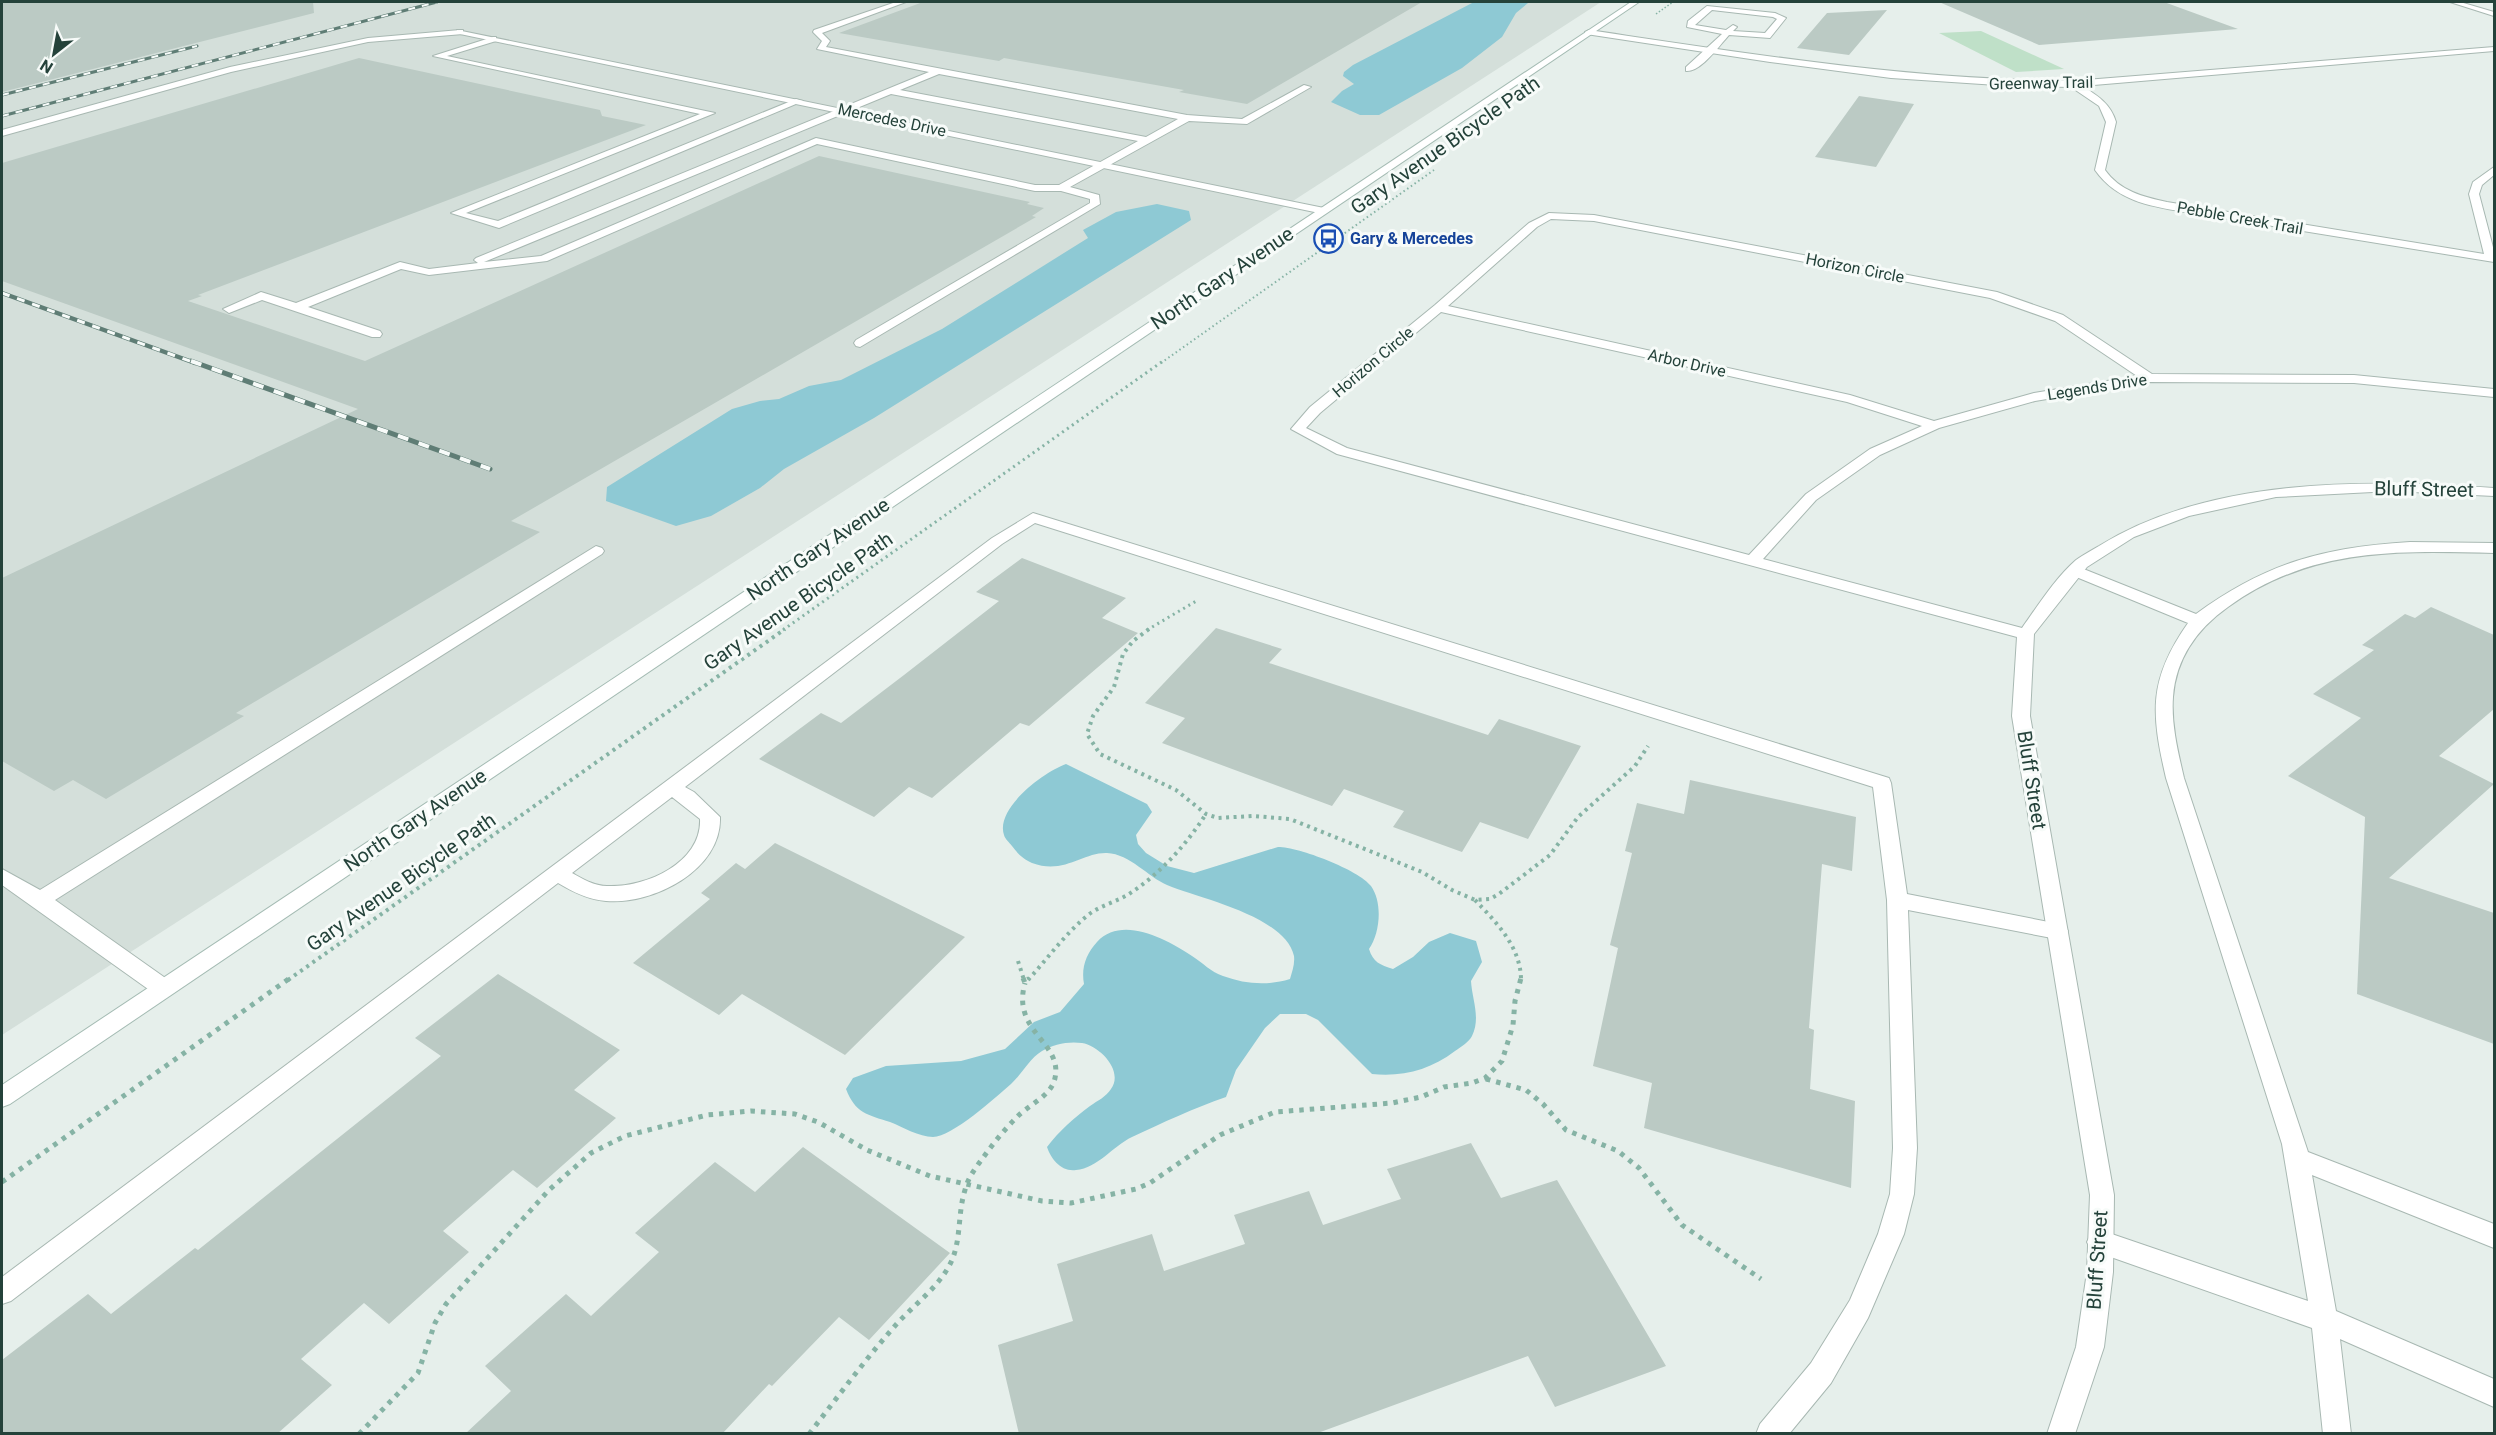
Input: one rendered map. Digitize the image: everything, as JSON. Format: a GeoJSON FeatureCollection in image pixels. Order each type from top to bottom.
{"type":"FeatureCollection","features":[{"type":"Feature","properties":{"kind":"street"},"geometry":{"type":"LineString","coordinates":[[902,2],[817,32],[819,37],[826,41],[821,49],[1187,118],[1244,122],[1307,87]]}},
{"type":"Feature","properties":{"kind":"street","name":"North Gary Avenue"},"geometry":{"type":"LineString","coordinates":[[2,1097],[1635,2]]}},
{"type":"Feature","properties":{"kind":"street"},"geometry":{"type":"LineString","coordinates":[[2454,2],[2494,14]]}},
{"type":"Feature","properties":{"kind":"street"},"geometry":{"type":"LineString","coordinates":[[1689,69],[1755,5]]}},
{"type":"Feature","properties":{"kind":"street"},"geometry":{"type":"LineString","coordinates":[[1706,9],[1779,16],[1781,21],[1767,36],[1727,33],[1690,26],[1706,9]]}},
{"type":"Feature","properties":{"kind":"street","name":"Mercedes Drive"},"geometry":{"type":"LineString","coordinates":[[2,133],[242,67],[368,40],[460,32],[1323,211]]}},
{"type":"Feature","properties":{"kind":"street","name":"Greenway Trail"},"geometry":{"type":"LineString","coordinates":[[1589,32],[1897,78],[1975,84],[2073,84],[2494,48]]}},
{"type":"Feature","properties":{"kind":"street"},"geometry":{"type":"LineString","coordinates":[[493,39],[437,56],[751,121]]}},
{"type":"Feature","properties":{"kind":"street"},"geometry":{"type":"LineString","coordinates":[[459,268],[939,71]]}},
{"type":"Feature","properties":{"kind":"street","name":"Pebble Creek Trail"},"geometry":{"type":"LineString","coordinates":[[2073,84],[2102,103],[2110,114],[2111,122],[2100,170],[2106,180],[2122,192],[2157,204],[2493,259]]}},
{"type":"Feature","properties":{"kind":"street"},"geometry":{"type":"LineString","coordinates":[[890,91],[1146,140]]}},
{"type":"Feature","properties":{"kind":"street"},"geometry":{"type":"LineString","coordinates":[[720,115],[456,213],[499,225],[799,101]]}},
{"type":"Feature","properties":{"kind":"street"},"geometry":{"type":"LineString","coordinates":[[1061,188],[1187,118]]}},
{"type":"Feature","properties":{"kind":"street"},"geometry":{"type":"LineString","coordinates":[[297,307],[400,265],[429,272],[543,259],[816,141],[1035,188],[1061,188],[1095,198],[1095,204],[860,343]]}},
{"type":"Feature","properties":{"kind":"street"},"geometry":{"type":"LineString","coordinates":[[2493,259],[2474,194],[2477,184],[2494,170]]}},
{"type":"Feature","properties":{"kind":"street"},"geometry":{"type":"LineString","coordinates":[[2103,194],[2122,192]]}},
{"type":"Feature","properties":{"kind":"street","name":"Horizon Circle"},"geometry":{"type":"LineString","coordinates":[[2026,634],[1342,451],[1298,429],[1315,410],[1438,308],[1533,225],[1549,216],[1594,218],[1993,295],[2059,318],[2149,378]]}},
{"type":"Feature","properties":{"kind":"street"},"geometry":{"type":"LineString","coordinates":[[229,309],[261,296],[376,334]]}},
{"type":"Feature","properties":{"kind":"street","name":"Arbor Drive"},"geometry":{"type":"LineString","coordinates":[[1438,308],[1850,399],[1934,425]]}},
{"type":"Feature","properties":{"kind":"street","name":"Legends Drive"},"geometry":{"type":"LineString","coordinates":[[1752,561],[1811,497],[1875,452],[1934,425],[2034,397],[2149,378],[2354,379],[2494,393]]}},
{"type":"Feature","properties":{"kind":"street","name":"Bluff Street"},"geometry":{"type":"LineString","coordinates":[[2061,1434],[2090,1347],[2100,1272],[2102,1196],[2021,716],[2026,634],[2081,564],[2145,527],[2185,512],[2276,493],[2392,487],[2494,492]]}},
{"type":"Feature","properties":{"kind":"street"},"geometry":{"type":"LineString","coordinates":[[2,1292],[997,541],[1033,518],[1882,783],[1898,900],[1905,1148],[1902,1194],[1891,1234],[1859,1309],[1821,1373],[1770,1434]]}},
{"type":"Feature","properties":{"kind":"street"},"geometry":{"type":"LineString","coordinates":[[2337,1434],[2319,1279],[2294,1144],[2175,778],[2164,733],[2164,696],[2169,668],[2181,643],[2198,621],[2238,592],[2272,574],[2340,553],[2450,545],[2494,548]]}},
{"type":"Feature","properties":{"kind":"street"},"geometry":{"type":"LineString","coordinates":[[39,900],[596,551]]}},
{"type":"Feature","properties":{"kind":"street"},"geometry":{"type":"LineString","coordinates":[[2075,571],[2198,621]]}},
{"type":"Feature","properties":{"kind":"street"},"geometry":{"type":"LineString","coordinates":[[556,873],[588,889],[608,894],[635,891],[663,881],[686,866],[702,850],[710,834],[710,817],[687,797],[670,787]]}},
{"type":"Feature","properties":{"kind":"street"},"geometry":{"type":"LineString","coordinates":[[2,876],[163,988]]}},
{"type":"Feature","properties":{"kind":"street"},"geometry":{"type":"LineString","coordinates":[[1898,900],[2057,931]]}},
{"type":"Feature","properties":{"kind":"street"},"geometry":{"type":"LineString","coordinates":[[2296,1158],[2494,1236]]}},
{"type":"Feature","properties":{"kind":"street"},"geometry":{"type":"LineString","coordinates":[[2100,1242],[2324,1319],[2494,1393]]}},
{"type":"Feature","properties":{"kind":"path","name":"Gary Avenue Bicycle Path"},"geometry":{"type":"LineString","coordinates":[[2,1182],[1443,164]]}},
{"type":"Feature","properties":{"kind":"path"},"geometry":{"type":"LineString","coordinates":[[1198,600],[1181,614],[1148,630],[1127,646],[1119,660],[1114,688],[1093,714],[1087,734],[1100,754],[1176,790],[1206,814],[1218,818],[1253,816],[1290,819],[1422,872],[1452,891],[1475,900],[1490,899],[1550,855],[1578,817],[1635,766],[1648,746]]}},
{"type":"Feature","properties":{"kind":"path"},"geometry":{"type":"LineString","coordinates":[[808,1434],[894,1328],[934,1290],[952,1261],[967,1184],[985,1154],[1016,1118],[1049,1088],[1056,1077],[1056,1064],[1030,1026],[1021,1006],[1019,993],[1025,983],[1081,922],[1101,906],[1124,897],[1150,878],[1191,839],[1206,814]]}},
{"type":"Feature","properties":{"kind":"path"},"geometry":{"type":"LineString","coordinates":[[359,1434],[418,1373],[435,1323],[446,1304],[563,1177],[591,1153],[625,1136],[721,1112],[780,1112],[818,1122],[867,1150],[916,1171],[1056,1203],[1071,1203],[1150,1183],[1220,1135],[1275,1112],[1392,1103],[1421,1096],[1444,1087],[1472,1083],[1485,1078],[1502,1061],[1506,1049],[1513,1026],[1521,969],[1518,958],[1501,928],[1475,900]]}},
{"type":"Feature","properties":{"kind":"path"},"geometry":{"type":"LineString","coordinates":[[1018,961],[1025,983]]}},
{"type":"Feature","properties":{"kind":"path"},"geometry":{"type":"LineString","coordinates":[[1485,1078],[1526,1090],[1543,1104],[1566,1130],[1618,1151],[1639,1168],[1682,1225],[1761,1279]]}},
{"type":"Feature","properties":{"kind":"shaded area"},"geometry":{"type":"Polygon","coordinates":[[[2,2],[1601,2],[2,1035],[2,2]]]}},
{"type":"Feature","properties":{"kind":"green space"},"geometry":{"type":"Polygon","coordinates":[[[1981,31],[2064,69],[2016,72],[1939,33],[1981,31]]]}},
{"type":"Feature","properties":{"kind":"water"},"geometry":{"type":"Polygon","coordinates":[[[1474,2],[1538,2],[1528,3],[1516,13],[1502,37],[1462,68],[1379,115],[1360,115],[1331,102],[1342,91],[1354,84],[1343,76],[1344,72],[1353,65],[1474,2]]]}},
{"type":"Feature","properties":{"kind":"water"},"geometry":{"type":"Polygon","coordinates":[[[1157,204],[1189,211],[1191,220],[874,418],[784,469],[760,488],[711,516],[676,526],[606,501],[607,487],[732,409],[760,401],[779,399],[809,386],[841,380],[942,329],[1088,238],[1083,230],[1116,212],[1157,204]]]}},
{"type":"Feature","properties":{"kind":"water"},"geometry":{"type":"Polygon","coordinates":[[[1066,764],[1147,804],[1152,812],[1136,835],[1138,844],[1146,853],[1167,866],[1194,873],[1278,847],[1313,855],[1354,873],[1371,886],[1375,893],[1379,918],[1376,935],[1369,949],[1375,960],[1384,966],[1393,969],[1413,957],[1429,942],[1450,933],[1476,941],[1482,962],[1471,981],[1476,1022],[1471,1038],[1446,1058],[1416,1071],[1372,1074],[1318,1020],[1306,1014],[1280,1014],[1265,1028],[1236,1070],[1226,1097],[1132,1137],[1098,1161],[1076,1170],[1066,1169],[1057,1164],[1047,1147],[1073,1120],[1107,1094],[1114,1082],[1112,1067],[1108,1060],[1096,1049],[1082,1043],[1061,1044],[1042,1051],[1011,1084],[985,1106],[962,1124],[941,1135],[933,1137],[922,1135],[863,1112],[854,1103],[846,1089],[853,1078],[886,1066],[961,1061],[1005,1049],[1034,1022],[1060,1012],[1084,984],[1084,967],[1093,947],[1107,934],[1119,930],[1144,932],[1157,937],[1181,949],[1215,972],[1231,979],[1264,983],[1290,979],[1294,956],[1287,942],[1275,930],[1240,911],[1167,885],[1123,857],[1107,853],[1098,854],[1063,865],[1043,866],[1026,860],[1019,854],[1004,835],[1003,825],[1007,814],[1023,792],[1066,764]]]}},
{"type":"Feature","properties":{"kind":"building"},"geometry":{"type":"Polygon","coordinates":[[[2,2],[313,2],[314,13],[2,92],[2,2]]]}},
{"type":"Feature","properties":{"kind":"building"},"geometry":{"type":"Polygon","coordinates":[[[923,2],[1422,2],[1247,104],[1179,92],[1184,90],[1004,58],[999,61],[839,33],[923,2]]]}},
{"type":"Feature","properties":{"kind":"building"},"geometry":{"type":"Polygon","coordinates":[[[1939,2],[2164,2],[2238,29],[2039,45],[1939,2]]]}},
{"type":"Feature","properties":{"kind":"building"},"geometry":{"type":"Polygon","coordinates":[[[1887,10],[1849,55],[1797,48],[1827,13],[1887,10]]]}},
{"type":"Feature","properties":{"kind":"building"},"geometry":{"type":"Polygon","coordinates":[[[359,58],[600,110],[602,116],[646,125],[198,295],[202,296],[188,301],[365,361],[819,156],[1030,202],[1027,204],[1044,208],[1032,216],[1036,217],[511,521],[540,532],[236,713],[244,716],[106,799],[73,780],[54,791],[2,761],[2,578],[358,409],[2,281],[2,163],[359,58]]]}},
{"type":"Feature","properties":{"kind":"building"},"geometry":{"type":"Polygon","coordinates":[[[1859,96],[1914,104],[1876,167],[1815,157],[1859,96]]]}},
{"type":"Feature","properties":{"kind":"building"},"geometry":{"type":"Polygon","coordinates":[[[1022,558],[1126,598],[1102,618],[1138,633],[1029,726],[1020,723],[932,798],[909,787],[874,817],[759,759],[821,713],[841,723],[904,675],[999,601],[976,592],[1022,558]]]}},
{"type":"Feature","properties":{"kind":"building"},"geometry":{"type":"Polygon","coordinates":[[[2431,607],[2494,635],[2494,709],[2439,756],[2494,784],[2389,878],[2494,913],[2494,1044],[2357,994],[2365,817],[2288,776],[2361,718],[2313,694],[2374,650],[2362,645],[2405,614],[2415,618],[2431,607]]]}},
{"type":"Feature","properties":{"kind":"building"},"geometry":{"type":"Polygon","coordinates":[[[1216,628],[1282,649],[1269,663],[1488,735],[1499,719],[1581,746],[1528,839],[1480,822],[1462,852],[1393,827],[1404,811],[1344,789],[1332,806],[1162,743],[1185,718],[1145,703],[1216,628]]]}},
{"type":"Feature","properties":{"kind":"building"},"geometry":{"type":"Polygon","coordinates":[[[1690,780],[1856,817],[1852,871],[1822,864],[1809,1028],[1814,1030],[1810,1089],[1855,1101],[1851,1188],[1644,1128],[1652,1083],[1593,1066],[1618,948],[1610,945],[1632,853],[1625,851],[1637,803],[1684,814],[1690,780]]]}},
{"type":"Feature","properties":{"kind":"building"},"geometry":{"type":"Polygon","coordinates":[[[775,843],[965,937],[845,1055],[742,994],[719,1015],[633,963],[710,899],[701,893],[736,863],[745,869],[775,843]]]}},
{"type":"Feature","properties":{"kind":"building"},"geometry":{"type":"Polygon","coordinates":[[[498,974],[620,1050],[574,1090],[616,1118],[537,1188],[513,1170],[443,1231],[469,1252],[389,1324],[364,1303],[301,1359],[332,1385],[277,1434],[2,1434],[2,1360],[88,1294],[111,1314],[195,1248],[198,1250],[441,1056],[415,1038],[498,974]]]}},
{"type":"Feature","properties":{"kind":"building"},"geometry":{"type":"Polygon","coordinates":[[[1471,1143],[1501,1198],[1557,1180],[1666,1366],[1555,1407],[1528,1356],[1315,1434],[1019,1434],[998,1345],[1073,1321],[1057,1264],[1152,1234],[1164,1271],[1245,1244],[1234,1215],[1309,1191],[1323,1225],[1401,1199],[1387,1169],[1471,1143]]]}},
{"type":"Feature","properties":{"kind":"building"},"geometry":{"type":"Polygon","coordinates":[[[803,1147],[950,1253],[869,1340],[839,1317],[772,1386],[769,1384],[722,1434],[465,1434],[511,1391],[485,1366],[566,1294],[591,1316],[659,1252],[635,1233],[715,1162],[755,1192],[803,1147]]]}},
{"type":"Feature","properties":{"kind":"railway"},"geometry":{"type":"LineString","coordinates":[[2,116],[437,2]]}},
{"type":"Feature","properties":{"kind":"railway"},"geometry":{"type":"LineString","coordinates":[[2,95],[197,46]]}},
{"type":"Feature","properties":{"kind":"railway"},"geometry":{"type":"LineString","coordinates":[[2,293],[195,363]]}},
{"type":"Feature","properties":{"kind":"railway"},"geometry":{"type":"LineString","coordinates":[[191,361],[490,469]]}},
{"type":"Feature","properties":{"kind":"place","name":"Gary & Mercedes"},"geometry":{"type":"Point","coordinates":[1329,238]}}]}
